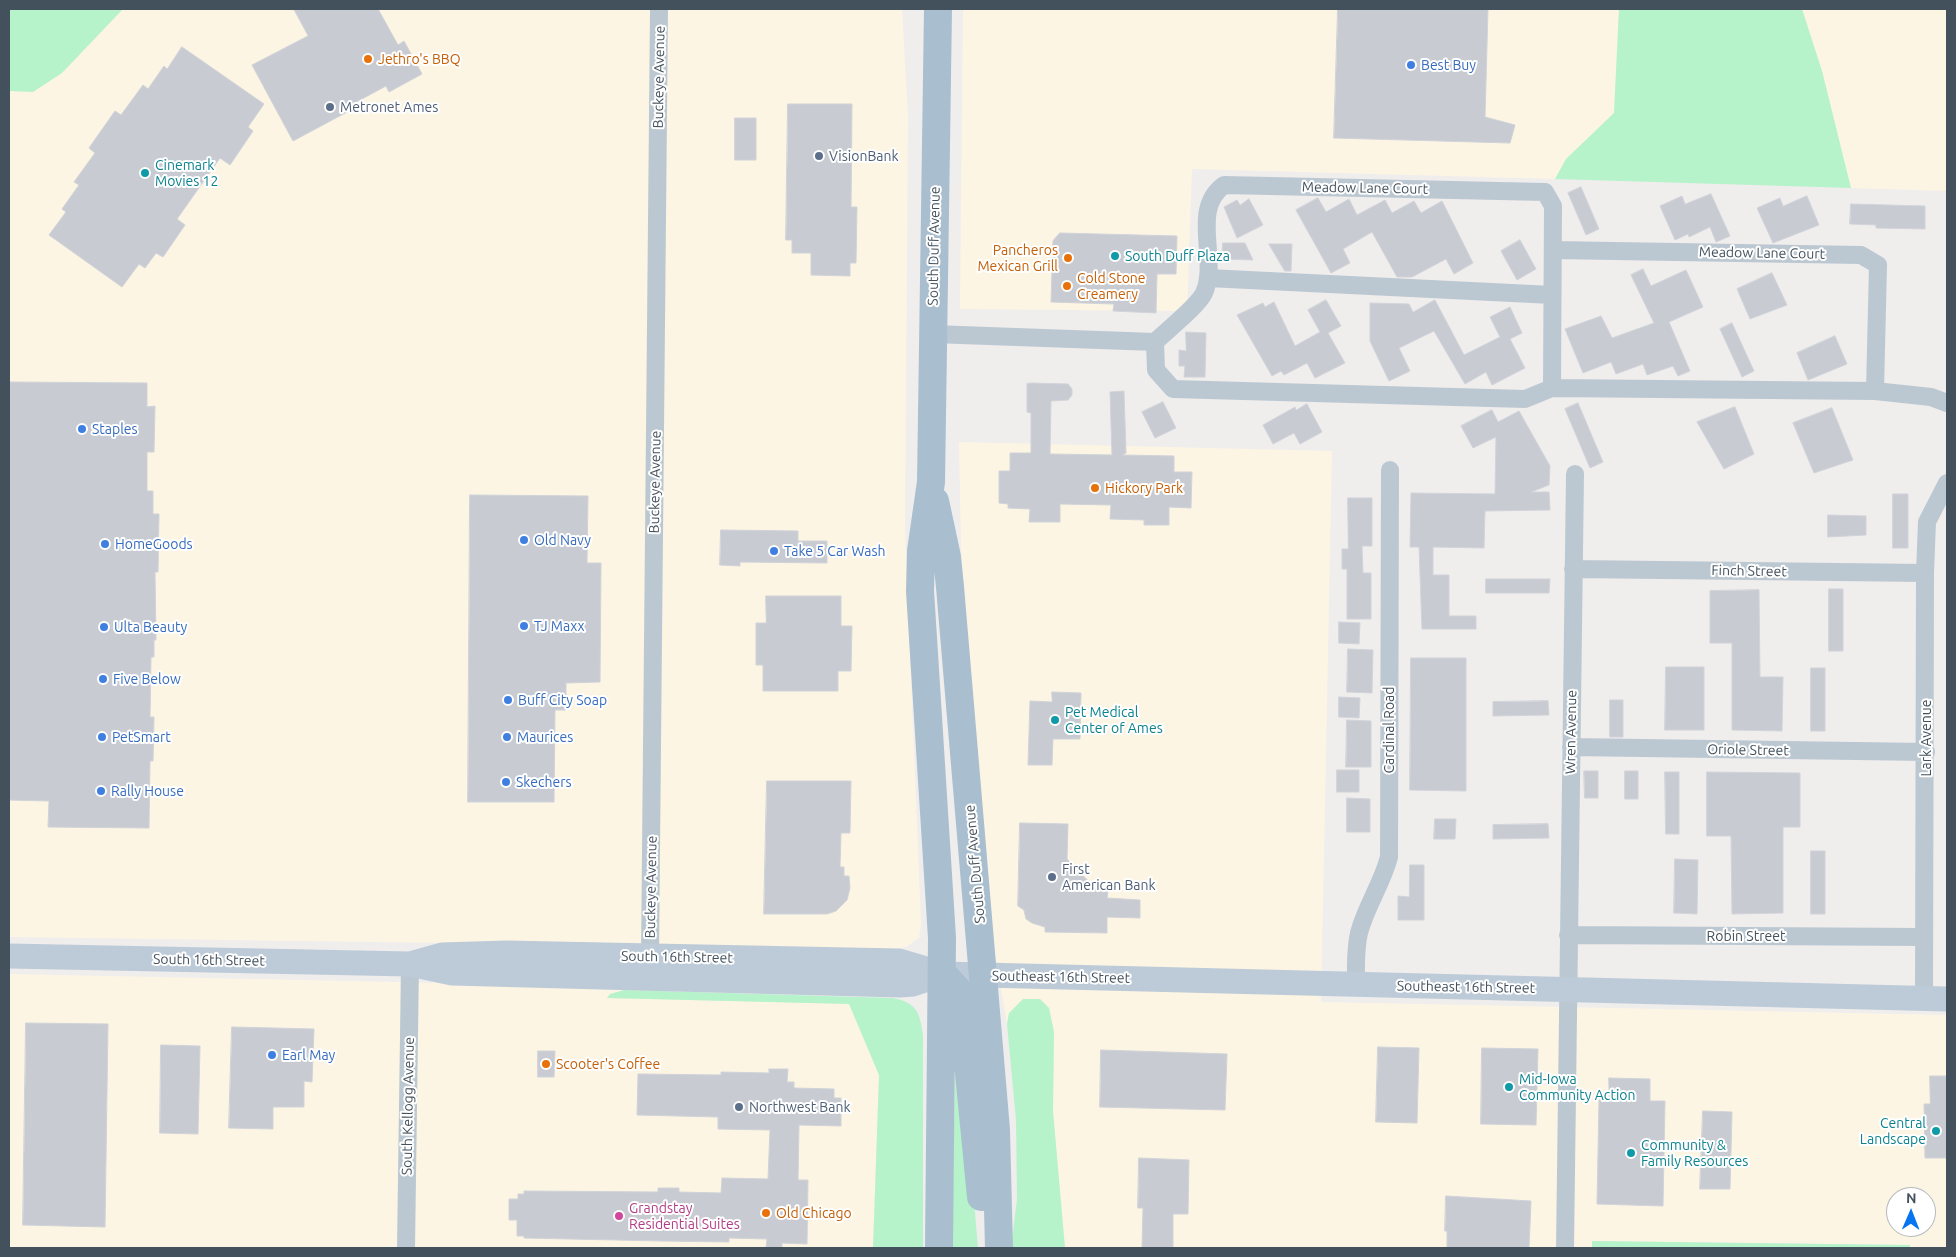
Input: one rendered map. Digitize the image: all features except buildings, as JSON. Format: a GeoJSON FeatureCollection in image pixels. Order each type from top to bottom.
{"type":"FeatureCollection","features":[{"type":"Feature","properties":{"kind":"main road","name":"South Duff Avenue"},"geometry":{"type":"LineString","coordinates":[[938,9],[931,482],[921,551],[920,592],[939,867],[943,974],[939,1248]]}},
{"type":"Feature","properties":{"kind":"main road","name":"South Duff Avenue"},"geometry":{"type":"LineString","coordinates":[[931,482],[949,577],[996,1130],[999,1248]]}},
{"type":"Feature","properties":{"kind":"main road","name":"South 16th Street"},"geometry":{"type":"LineString","coordinates":[[410,964],[442,955],[458,953],[650,956],[899,961],[943,974],[984,975]]}},
{"type":"Feature","properties":{"kind":"main road","name":"South 16th Street"},"geometry":{"type":"LineString","coordinates":[[9,956],[410,964],[452,973],[900,985],[913,984],[943,974]]}},
{"type":"Feature","properties":{"kind":"main road"},"geometry":{"type":"LineString","coordinates":[[943,974],[958,990],[962,1000],[986,1248]]}},
{"type":"Feature","properties":{"kind":"main road","name":"Southeast 16th Street"},"geometry":{"type":"LineString","coordinates":[[984,975],[1936,999]]}},
{"type":"Feature","properties":{"kind":"street","name":"Buckeye Avenue"},"geometry":{"type":"LineString","coordinates":[[650,956],[659,9]]}},
{"type":"Feature","properties":{"kind":"street","name":"Meadow Lane Court"},"geometry":{"type":"LineString","coordinates":[[1154,342],[1203,295],[1208,278],[1207,208],[1213,193],[1224,185],[1545,192],[1553,206],[1552,388]]}},
{"type":"Feature","properties":{"kind":"street","name":"Meadow Lane Court"},"geometry":{"type":"LineString","coordinates":[[1553,250],[1861,254],[1878,266],[1875,391]]}},
{"type":"Feature","properties":{"kind":"street"},"geometry":{"type":"LineString","coordinates":[[1208,278],[1552,295]]}},
{"type":"Feature","properties":{"kind":"street"},"geometry":{"type":"LineString","coordinates":[[933,334],[1154,342],[1156,370],[1173,389],[1525,400],[1552,388],[1875,391],[1931,397],[1947,403]]}},
{"type":"Feature","properties":{"kind":"street","name":"Cardinal Road"},"geometry":{"type":"LineString","coordinates":[[1356,984],[1356,951],[1359,933],[1384,877],[1388,856],[1390,470]]}},
{"type":"Feature","properties":{"kind":"street","name":"Wren Avenue"},"geometry":{"type":"LineString","coordinates":[[1565,1248],[1567,989],[1576,474]]}},
{"type":"Feature","properties":{"kind":"street","name":"Lark Avenue"},"geometry":{"type":"LineString","coordinates":[[1936,999],[1924,936],[1925,573],[1928,522],[1947,483]]}},
{"type":"Feature","properties":{"kind":"street","name":"Finch Street"},"geometry":{"type":"LineString","coordinates":[[1573,569],[1925,573]]}},
{"type":"Feature","properties":{"kind":"street","name":"Oriole Street"},"geometry":{"type":"LineString","coordinates":[[1571,747],[1926,752]]}},
{"type":"Feature","properties":{"kind":"street","name":"Robin Street"},"geometry":{"type":"LineString","coordinates":[[1568,935],[1924,936]]}},
{"type":"Feature","properties":{"kind":"street","name":"South Kellogg Avenue"},"geometry":{"type":"LineString","coordinates":[[406,1248],[410,964]]}},
{"type":"Feature","properties":{"kind":"shaded area"},"geometry":{"type":"Polygon","coordinates":[[[9,9],[902,9],[908,116],[905,529],[921,924],[919,938],[906,947],[893,949],[9,937],[9,9]]]}},
{"type":"Feature","properties":{"kind":"shaded area"},"geometry":{"type":"Polygon","coordinates":[[[963,9],[1619,9],[1614,113],[1566,159],[1555,179],[1192,169],[1187,311],[960,309],[963,9]]]}},
{"type":"Feature","properties":{"kind":"shaded area"},"geometry":{"type":"Polygon","coordinates":[[[1802,9],[1947,9],[1947,191],[1851,188],[1822,71],[1802,9]]]}},
{"type":"Feature","properties":{"kind":"shaded area"},"geometry":{"type":"Polygon","coordinates":[[[959,442],[1332,451],[1321,1002],[1947,1015],[1947,1248],[1910,1248],[1910,1245],[1592,1241],[1592,1248],[1065,1248],[1053,1111],[1054,1032],[1049,1008],[1040,999],[1009,1013],[1007,1024],[993,940],[962,594],[959,442]]]}},
{"type":"Feature","properties":{"kind":"shaded area"},"geometry":{"type":"Polygon","coordinates":[[[9,974],[494,984],[624,990],[608,998],[849,1004],[879,1075],[873,1248],[9,1248],[9,974]]]}},
{"type":"Feature","properties":{"kind":"green space"},"geometry":{"type":"Polygon","coordinates":[[[9,9],[123,9],[62,73],[33,92],[9,91],[9,9]]]}},
{"type":"Feature","properties":{"kind":"green space"},"geometry":{"type":"Polygon","coordinates":[[[1619,9],[1802,9],[1822,71],[1851,188],[1555,179],[1566,159],[1614,113],[1619,9]]]}},
{"type":"Feature","properties":{"kind":"green space"},"geometry":{"type":"Polygon","coordinates":[[[624,990],[893,998],[912,1006],[919,1015],[923,1036],[923,1248],[873,1248],[879,1075],[849,1004],[607,998],[610,994],[624,990]]]}},
{"type":"Feature","properties":{"kind":"green space"},"geometry":{"type":"Polygon","coordinates":[[[1023,999],[1040,999],[1049,1008],[1054,1032],[1053,1111],[1065,1248],[1011,1248],[1017,1199],[1016,1120],[1007,1024],[1009,1013],[1023,999]]]}},
{"type":"Feature","properties":{"kind":"green space"},"geometry":{"type":"Polygon","coordinates":[[[955,1071],[963,1071],[978,1248],[952,1248],[955,1071]]]}},
{"type":"Feature","properties":{"kind":"green space"},"geometry":{"type":"Polygon","coordinates":[[[1592,1241],[1910,1245],[1910,1248],[1592,1248],[1592,1241]]]}},
{"type":"Feature","properties":{"kind":"place","name":"Jethro's BBQ"},"geometry":{"type":"Point","coordinates":[368,59]}},
{"type":"Feature","properties":{"kind":"place","name":"Best Buy"},"geometry":{"type":"Point","coordinates":[1411,65]}},
{"type":"Feature","properties":{"kind":"place","name":"Metronet Ames"},"geometry":{"type":"Point","coordinates":[330,107]}},
{"type":"Feature","properties":{"kind":"place","name":"VisionBank"},"geometry":{"type":"Point","coordinates":[819,156]}},
{"type":"Feature","properties":{"kind":"place","name":"Cinemark Movies 12"},"geometry":{"type":"Point","coordinates":[145,173]}},
{"type":"Feature","properties":{"kind":"place","name":"South Duff Plaza"},"geometry":{"type":"Point","coordinates":[1115,256]}},
{"type":"Feature","properties":{"kind":"place","name":"Pancheros Mexican Grill"},"geometry":{"type":"Point","coordinates":[1068,258]}},
{"type":"Feature","properties":{"kind":"place","name":"Cold Stone Creamery"},"geometry":{"type":"Point","coordinates":[1067,286]}},
{"type":"Feature","properties":{"kind":"place","name":"Staples"},"geometry":{"type":"Point","coordinates":[82,429]}},
{"type":"Feature","properties":{"kind":"place","name":"Hickory Park"},"geometry":{"type":"Point","coordinates":[1095,488]}},
{"type":"Feature","properties":{"kind":"place","name":"Old Navy"},"geometry":{"type":"Point","coordinates":[524,540]}},
{"type":"Feature","properties":{"kind":"place","name":"HomeGoods"},"geometry":{"type":"Point","coordinates":[105,544]}},
{"type":"Feature","properties":{"kind":"place","name":"Take 5 Car Wash"},"geometry":{"type":"Point","coordinates":[774,551]}},
{"type":"Feature","properties":{"kind":"place","name":"TJ Maxx"},"geometry":{"type":"Point","coordinates":[524,626]}},
{"type":"Feature","properties":{"kind":"place","name":"Ulta Beauty"},"geometry":{"type":"Point","coordinates":[104,627]}},
{"type":"Feature","properties":{"kind":"place","name":"Five Below"},"geometry":{"type":"Point","coordinates":[103,679]}},
{"type":"Feature","properties":{"kind":"place","name":"Buff City Soap"},"geometry":{"type":"Point","coordinates":[508,700]}},
{"type":"Feature","properties":{"kind":"place","name":"Pet Medical Center of Ames"},"geometry":{"type":"Point","coordinates":[1055,720]}},
{"type":"Feature","properties":{"kind":"place","name":"PetSmart"},"geometry":{"type":"Point","coordinates":[102,737]}},
{"type":"Feature","properties":{"kind":"place","name":"Maurices"},"geometry":{"type":"Point","coordinates":[507,737]}},
{"type":"Feature","properties":{"kind":"place","name":"Skechers"},"geometry":{"type":"Point","coordinates":[506,782]}},
{"type":"Feature","properties":{"kind":"place","name":"Rally House"},"geometry":{"type":"Point","coordinates":[101,791]}},
{"type":"Feature","properties":{"kind":"place","name":"First American Bank"},"geometry":{"type":"Point","coordinates":[1052,877]}},
{"type":"Feature","properties":{"kind":"place","name":"Earl May"},"geometry":{"type":"Point","coordinates":[272,1055]}},
{"type":"Feature","properties":{"kind":"place","name":"Scooter's Coffee"},"geometry":{"type":"Point","coordinates":[546,1064]}},
{"type":"Feature","properties":{"kind":"place","name":"Mid-Iowa Community Action"},"geometry":{"type":"Point","coordinates":[1509,1087]}},
{"type":"Feature","properties":{"kind":"place","name":"Northwest Bank"},"geometry":{"type":"Point","coordinates":[739,1107]}},
{"type":"Feature","properties":{"kind":"place","name":"Central Landscape"},"geometry":{"type":"Point","coordinates":[1936,1131]}},
{"type":"Feature","properties":{"kind":"place","name":"Community & Family Resources"},"geometry":{"type":"Point","coordinates":[1631,1153]}},
{"type":"Feature","properties":{"kind":"place","name":"Old Chicago"},"geometry":{"type":"Point","coordinates":[766,1213]}},
{"type":"Feature","properties":{"kind":"place","name":"Grandstay Residential Suites"},"geometry":{"type":"Point","coordinates":[619,1216]}}]}
